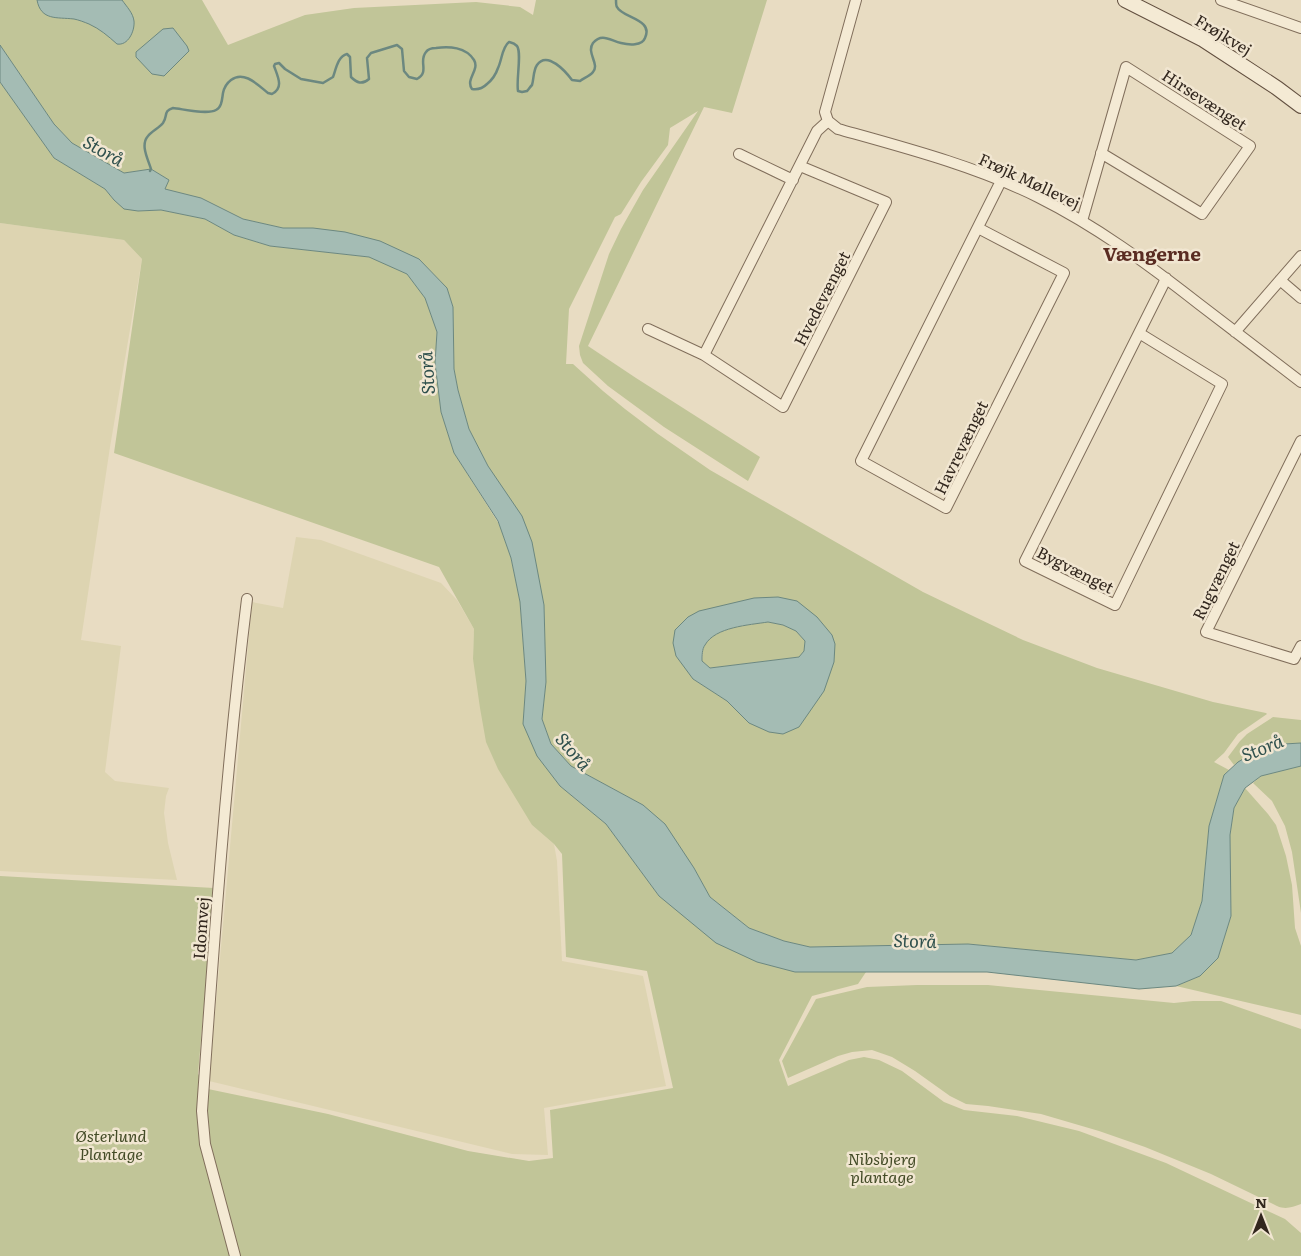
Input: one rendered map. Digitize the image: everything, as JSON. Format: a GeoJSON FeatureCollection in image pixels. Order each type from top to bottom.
{"type":"FeatureCollection","features":[{"type":"Feature","properties":{"kind":"street"},"geometry":{"type":"LineString","coordinates":[[704,355],[816,131],[828,121],[825,112],[856,0]]}},
{"type":"Feature","properties":{"kind":"street","name":"Frøjkvej"},"geometry":{"type":"LineString","coordinates":[[1125,0],[1202,40],[1277,88],[1301,106]]}},
{"type":"Feature","properties":{"kind":"street"},"geometry":{"type":"LineString","coordinates":[[1221,0],[1301,28]]}},
{"type":"Feature","properties":{"kind":"street","name":"Hirsevænget"},"geometry":{"type":"LineString","coordinates":[[1082,221],[1101,153],[1126,67],[1250,146],[1202,214],[1101,153]]}},
{"type":"Feature","properties":{"kind":"street","name":"Frøjk Møllevej"},"geometry":{"type":"LineString","coordinates":[[828,121],[838,129],[956,163],[1038,197],[1082,221],[1126,249],[1166,278],[1301,382]]}},
{"type":"Feature","properties":{"kind":"street"},"geometry":{"type":"LineString","coordinates":[[739,154],[793,180]]}},
{"type":"Feature","properties":{"kind":"street","name":"Hvedevænget"},"geometry":{"type":"LineString","coordinates":[[648,329],[704,355],[783,407],[886,202],[800,166]]}},
{"type":"Feature","properties":{"kind":"street","name":"Havrevænget"},"geometry":{"type":"LineString","coordinates":[[978,228],[1064,273],[946,508],[861,461],[1001,181]]}},
{"type":"Feature","properties":{"kind":"street"},"geometry":{"type":"LineString","coordinates":[[1235,332],[1301,256]]}},
{"type":"Feature","properties":{"kind":"street","name":"Bygvænget"},"geometry":{"type":"LineString","coordinates":[[1139,333],[1222,384],[1114,605],[1025,560],[1166,278]]}},
{"type":"Feature","properties":{"kind":"street"},"geometry":{"type":"LineString","coordinates":[[1280,280],[1301,298]]}},
{"type":"Feature","properties":{"kind":"street","name":"Rugvænget"},"geometry":{"type":"LineString","coordinates":[[1300,445],[1206,632],[1294,659],[1301,646]]}},
{"type":"Feature","properties":{"kind":"street","name":"Idomvej"},"geometry":{"type":"LineString","coordinates":[[235,1256],[205,1144],[202,1111],[218,884],[247,600]]}},
{"type":"Feature","properties":{"kind":"shaded area"},"geometry":{"type":"Polygon","coordinates":[[[0,223],[124,240],[142,259],[110,447],[81,640],[121,646],[105,772],[115,781],[169,788],[164,813],[168,843],[177,880],[0,871],[0,223]]]}},
{"type":"Feature","properties":{"kind":"shaded area"},"geometry":{"type":"Polygon","coordinates":[[[296,537],[321,540],[441,583],[457,600],[474,629],[473,659],[532,825],[554,844],[557,861],[562,961],[643,976],[666,1086],[544,1108],[548,1155],[512,1154],[209,1081],[252,602],[283,608],[296,537]]]}},
{"type":"Feature","properties":{"kind":"green space"},"geometry":{"type":"Polygon","coordinates":[[[0,0],[202,0],[228,45],[305,15],[354,8],[476,2],[520,7],[533,15],[536,0],[767,0],[732,113],[704,107],[588,346],[760,457],[748,481],[664,427],[608,386],[583,363],[580,355],[579,346],[609,254],[621,229],[643,190],[698,111],[670,128],[668,145],[621,214],[615,217],[569,309],[566,364],[573,364],[625,409],[710,470],[923,592],[1023,640],[1097,668],[1213,702],[1266,713],[1238,734],[1224,753],[1214,762],[1229,770],[1224,775],[1209,826],[1202,901],[1191,935],[1172,953],[1136,960],[968,944],[810,947],[784,941],[749,928],[710,897],[694,868],[643,805],[571,766],[551,744],[542,719],[546,682],[544,605],[488,466],[469,429],[454,369],[453,307],[447,288],[419,259],[313,228],[283,228],[243,219],[201,198],[165,189],[169,180],[151,169],[124,173],[72,143],[54,124],[0,45],[0,0]],[[699,611],[693,679],[727,701],[749,723],[783,734],[817,617],[699,611]]]}},
{"type":"Feature","properties":{"kind":"green space"},"geometry":{"type":"Polygon","coordinates":[[[0,82],[54,158],[105,189],[114,200],[138,211],[161,210],[205,219],[234,235],[270,246],[370,257],[407,274],[425,298],[437,332],[435,363],[441,412],[454,453],[499,524],[511,558],[520,602],[526,681],[523,724],[560,786],[606,824],[659,896],[795,972],[866,972],[858,984],[812,996],[779,1060],[788,1086],[849,1060],[864,1057],[879,1060],[902,1071],[944,1102],[964,1110],[1017,1116],[1079,1131],[1166,1163],[1285,1219],[1301,1233],[1301,1256],[0,1256],[0,876],[214,888],[198,1074],[208,1089],[328,1114],[468,1151],[529,1161],[553,1158],[550,1110],[673,1088],[647,971],[566,957],[562,854],[554,844],[532,825],[498,769],[486,742],[473,659],[474,629],[439,567],[114,453],[142,259],[124,240],[0,223],[0,82]]]}},
{"type":"Feature","properties":{"kind":"green space"},"geometry":{"type":"Polygon","coordinates":[[[768,622],[783,625],[796,631],[805,641],[804,651],[799,657],[710,668],[702,661],[704,647],[716,634],[733,628],[768,622]]]}},
{"type":"Feature","properties":{"kind":"green space"},"geometry":{"type":"Polygon","coordinates":[[[1273,717],[1301,720],[1301,743],[1284,744],[1234,765],[1228,757],[1240,741],[1247,734],[1273,717]]]}},
{"type":"Feature","properties":{"kind":"green space"},"geometry":{"type":"Polygon","coordinates":[[[1301,766],[1301,913],[1292,852],[1285,826],[1272,801],[1253,783],[1261,776],[1301,766]]]}},
{"type":"Feature","properties":{"kind":"green space"},"geometry":{"type":"Polygon","coordinates":[[[1245,788],[1276,825],[1286,856],[1292,885],[1295,928],[1301,946],[1301,1015],[1176,986],[1200,976],[1218,958],[1231,916],[1230,835],[1234,808],[1245,788]]]}},
{"type":"Feature","properties":{"kind":"green space"},"geometry":{"type":"Polygon","coordinates":[[[988,985],[1174,1003],[1221,1001],[1301,1029],[1301,1204],[1289,1208],[1280,1207],[1211,1174],[1145,1147],[1099,1131],[1041,1114],[966,1104],[950,1096],[892,1057],[872,1050],[852,1052],[838,1056],[788,1078],[782,1061],[816,999],[867,987],[988,985]]]}},
{"type":"Feature","properties":{"kind":"water"},"geometry":{"type":"Polygon","coordinates":[[[37,0],[122,0],[132,15],[134,21],[133,29],[130,37],[124,43],[117,44],[100,30],[89,24],[74,19],[56,18],[46,15],[39,7],[37,0]]]}},
{"type":"Feature","properties":{"kind":"water"},"geometry":{"type":"Polygon","coordinates":[[[173,28],[189,51],[164,76],[152,74],[136,57],[136,52],[163,29],[173,28]]]}},
{"type":"Feature","properties":{"kind":"water"},"geometry":{"type":"Polygon","coordinates":[[[0,45],[54,124],[72,143],[124,173],[151,169],[169,180],[165,189],[201,198],[243,219],[283,228],[313,228],[345,232],[380,241],[419,259],[447,288],[453,307],[454,369],[469,429],[488,466],[522,516],[532,542],[544,605],[546,682],[542,719],[551,744],[571,766],[643,805],[665,824],[694,868],[710,897],[749,928],[784,941],[810,947],[968,944],[1136,960],[1172,953],[1191,935],[1202,901],[1209,826],[1224,775],[1238,762],[1255,752],[1284,744],[1301,743],[1301,766],[1261,776],[1245,788],[1234,808],[1230,835],[1231,916],[1218,958],[1200,976],[1176,986],[1139,989],[987,972],[795,972],[757,962],[716,943],[659,896],[606,824],[560,786],[537,756],[523,724],[526,681],[520,602],[511,558],[498,521],[454,453],[441,412],[435,363],[437,332],[425,298],[407,274],[369,257],[270,246],[234,235],[205,219],[161,210],[138,211],[124,209],[105,189],[54,158],[0,82],[0,45]]]}},
{"type":"Feature","properties":{"kind":"water"},"geometry":{"type":"Polygon","coordinates":[[[778,597],[797,601],[817,617],[832,635],[835,644],[834,662],[824,691],[799,727],[783,734],[769,732],[749,723],[727,701],[693,679],[676,656],[673,643],[675,630],[688,617],[699,611],[754,598],[778,597]],[[768,622],[733,628],[716,634],[705,645],[702,661],[710,668],[799,657],[804,651],[805,641],[796,631],[783,625],[768,622]]]}},
{"type":"Feature","properties":{"kind":"waterway"},"geometry":{"type":"LineString","coordinates":[[150,171],[145,148],[146,140],[163,123],[168,111],[173,108],[201,112],[216,110],[221,105],[223,91],[226,86],[236,77],[251,80],[272,94],[276,92],[279,85],[274,66],[279,63],[301,79],[323,83],[333,77],[339,60],[347,54],[350,57],[351,77],[357,82],[362,83],[369,79],[367,58],[371,53],[397,45],[402,49],[404,71],[409,77],[417,79],[423,73],[423,59],[429,49],[452,47],[467,52],[474,60],[475,67],[470,85],[472,89],[478,89],[485,86],[494,77],[505,47],[509,42],[515,44],[518,49],[518,91],[528,90],[532,85],[537,65],[541,61],[546,60],[556,64],[572,80],[580,81],[590,75],[595,69],[591,47],[596,40],[607,38],[621,43],[638,44],[645,38],[647,32],[645,27],[620,11],[616,0]]}},
{"type":"Feature","properties":{"kind":"district","name":"Vængerne"},"geometry":{"type":"Point","coordinates":[1152,253]}},
{"type":"Feature","properties":{"kind":"water label","name":"Storå"},"geometry":{"type":"Point","coordinates":[104,150]}},
{"type":"Feature","properties":{"kind":"water label","name":"Storå"},"geometry":{"type":"Point","coordinates":[426,373]}},
{"type":"Feature","properties":{"kind":"water label","name":"Storå"},"geometry":{"type":"Point","coordinates":[1262,747]}},
{"type":"Feature","properties":{"kind":"water label","name":"Storå"},"geometry":{"type":"Point","coordinates":[574,751]}},
{"type":"Feature","properties":{"kind":"water label","name":"Storå"},"geometry":{"type":"Point","coordinates":[915,940]}},
{"type":"Feature","properties":{"kind":"park label","name":"Østerlund Plantage"},"geometry":{"type":"Point","coordinates":[111,1144]}},
{"type":"Feature","properties":{"kind":"park label","name":"Nibsbjerg plantage"},"geometry":{"type":"Point","coordinates":[882,1167]}}]}
